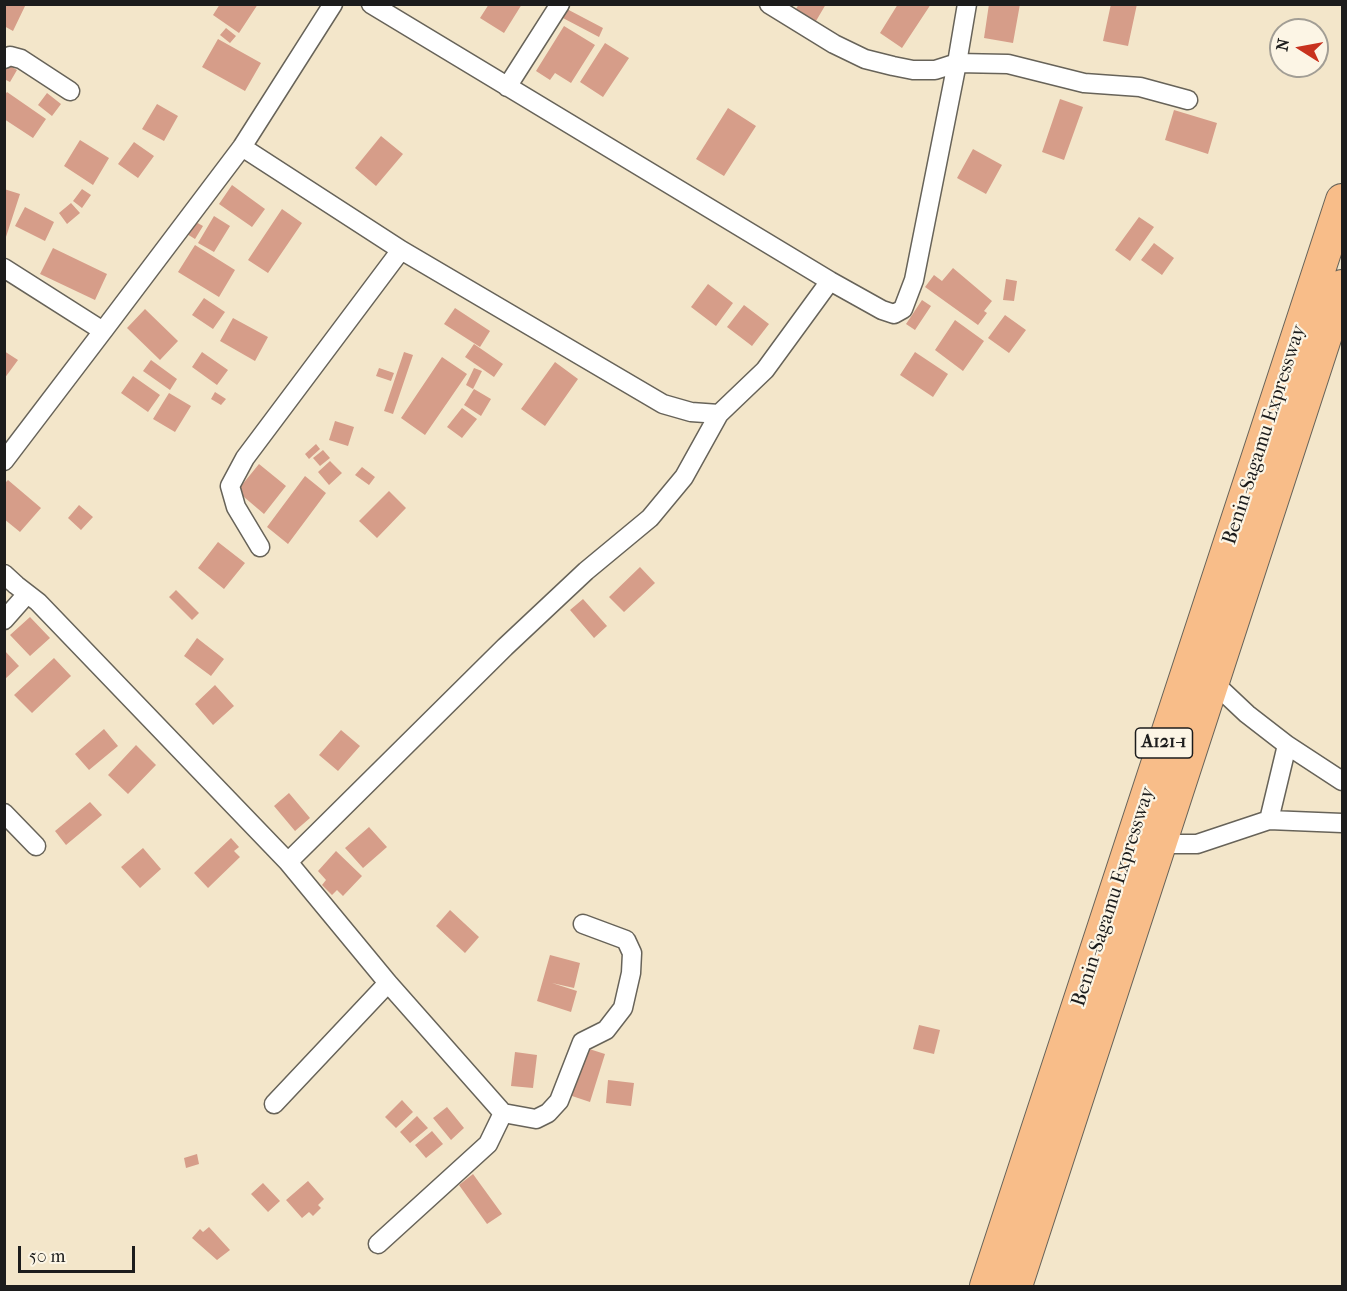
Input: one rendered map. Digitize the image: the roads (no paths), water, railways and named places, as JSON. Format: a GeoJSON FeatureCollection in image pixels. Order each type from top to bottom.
{"type":"FeatureCollection","features":[{"type":"Feature","properties":{"kind":"highway","name":"Benin-Sagamu Expressway"},"geometry":{"type":"LineString","coordinates":[[986,1287],[1342,200]]}},
{"type":"Feature","properties":{"kind":"highway","name":"Benin-Sagamu Expressway"},"geometry":{"type":"LineString","coordinates":[[1016,1287],[1342,286]]}},
{"type":"Feature","properties":{"kind":"street"},"geometry":{"type":"LineString","coordinates":[[4,461],[242,147],[333,4]]}},
{"type":"Feature","properties":{"kind":"street"},"geometry":{"type":"LineString","coordinates":[[371,4],[830,281],[882,310],[894,314],[903,309],[914,280],[967,4]]}},
{"type":"Feature","properties":{"kind":"street"},"geometry":{"type":"LineString","coordinates":[[507,87],[560,4]]}},
{"type":"Feature","properties":{"kind":"street"},"geometry":{"type":"LineString","coordinates":[[769,4],[834,44],[865,59],[913,70],[936,70],[957,63],[1008,64],[1084,83],[1140,87],[1188,100]]}},
{"type":"Feature","properties":{"kind":"street"},"geometry":{"type":"LineString","coordinates":[[4,59],[10,56],[21,59],[69,91]]}},
{"type":"Feature","properties":{"kind":"street"},"geometry":{"type":"LineString","coordinates":[[242,147],[401,250],[663,404],[691,412],[719,414]]}},
{"type":"Feature","properties":{"kind":"street"},"geometry":{"type":"LineString","coordinates":[[260,547],[236,507],[230,486],[245,458],[401,250]]}},
{"type":"Feature","properties":{"kind":"street"},"geometry":{"type":"LineString","coordinates":[[4,268],[103,331]]}},
{"type":"Feature","properties":{"kind":"street"},"geometry":{"type":"LineString","coordinates":[[288,862],[505,647],[586,571],[650,518],[684,477],[719,414],[765,370],[830,281]]}},
{"type":"Feature","properties":{"kind":"street"},"geometry":{"type":"LineString","coordinates":[[4,574],[38,602],[288,862],[388,983],[503,1113],[536,1119],[548,1113],[559,1101],[582,1042],[606,1030],[622,1008],[631,973],[632,953],[629,946],[626,940],[583,924]]}},
{"type":"Feature","properties":{"kind":"street"},"geometry":{"type":"LineString","coordinates":[[4,620],[27,594]]}},
{"type":"Feature","properties":{"kind":"street"},"geometry":{"type":"LineString","coordinates":[[1212,682],[1246,714],[1287,746],[1342,781]]}},
{"type":"Feature","properties":{"kind":"street"},"geometry":{"type":"LineString","coordinates":[[1269,820],[1287,746]]}},
{"type":"Feature","properties":{"kind":"street"},"geometry":{"type":"LineString","coordinates":[[4,813],[36,846]]}},
{"type":"Feature","properties":{"kind":"street"},"geometry":{"type":"LineString","coordinates":[[1161,844],[1197,844],[1269,820],[1342,823]]}},
{"type":"Feature","properties":{"kind":"street"},"geometry":{"type":"LineString","coordinates":[[274,1104],[388,983]]}},
{"type":"Feature","properties":{"kind":"street"},"geometry":{"type":"LineString","coordinates":[[378,1244],[488,1144],[503,1113]]}}]}
